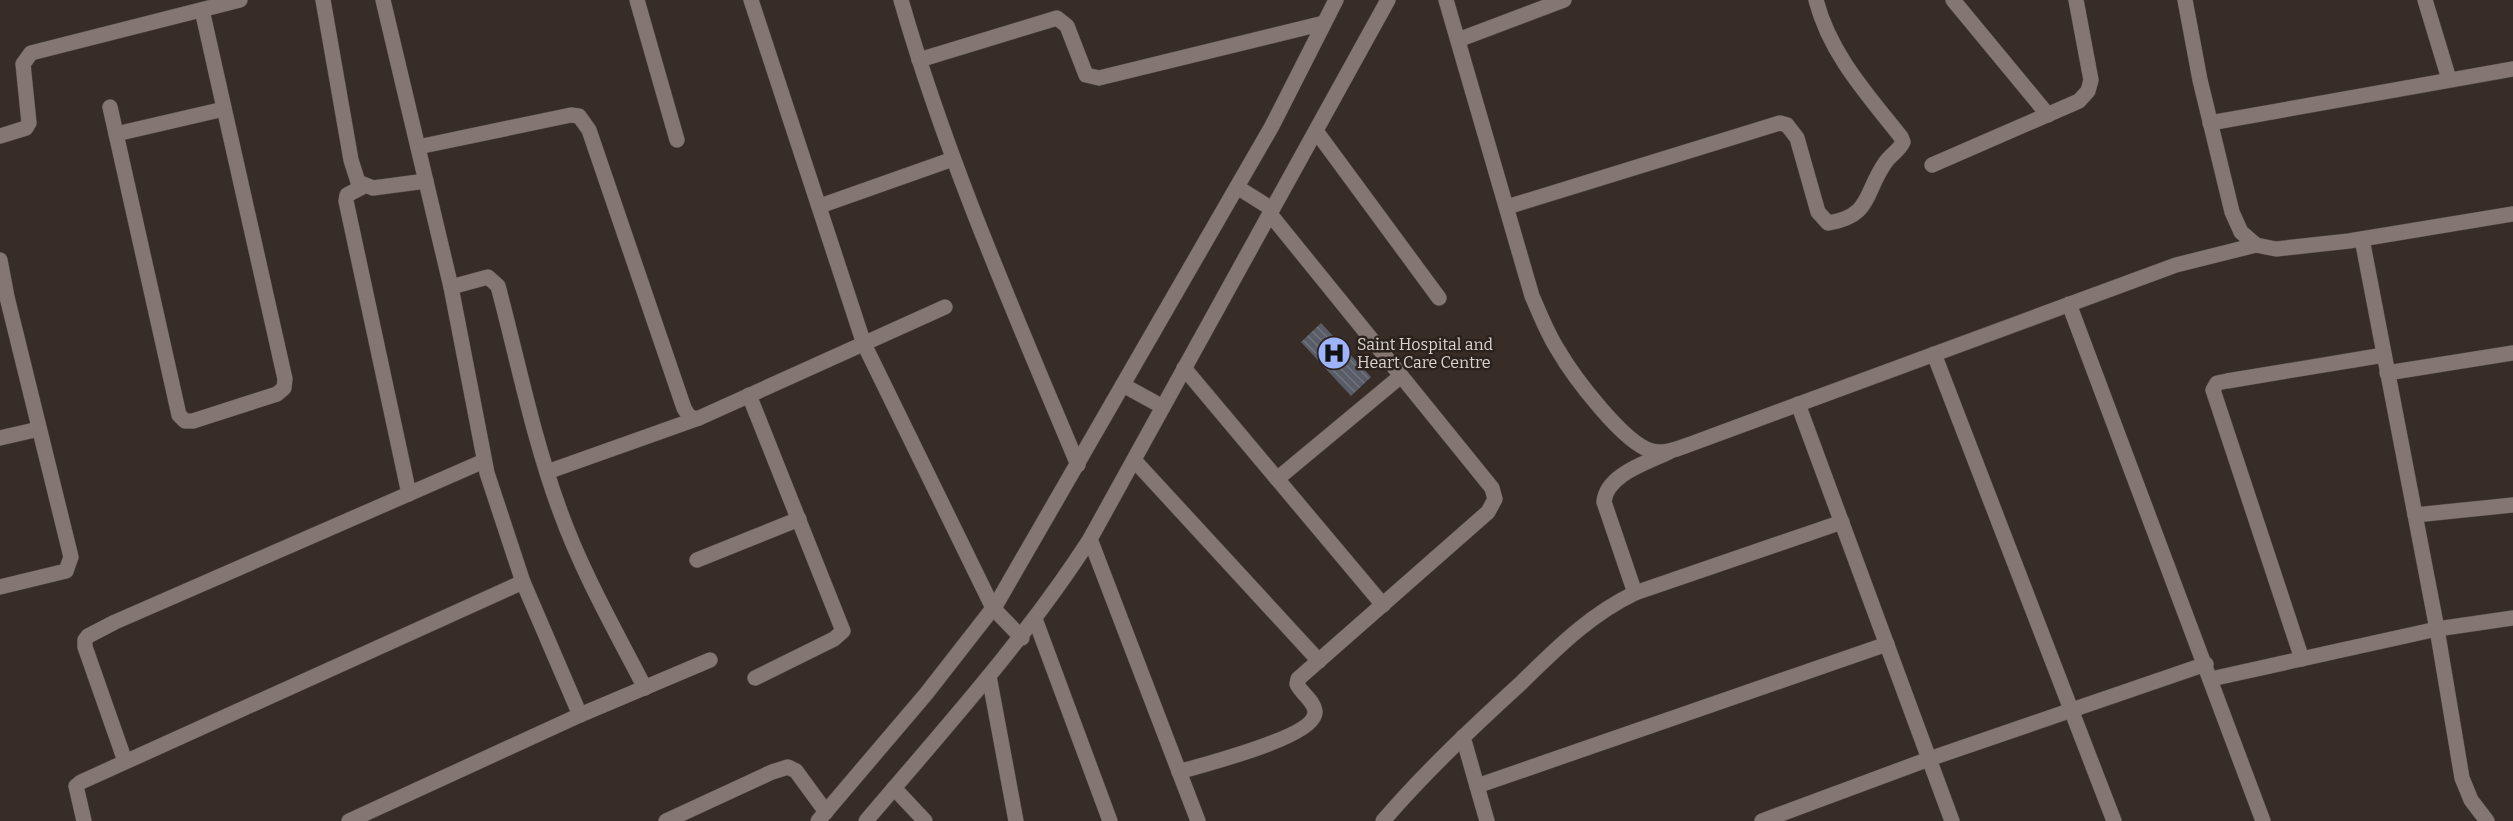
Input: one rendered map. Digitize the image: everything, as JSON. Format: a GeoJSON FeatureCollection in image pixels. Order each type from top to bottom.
{"type":"FeatureCollection","features":[{"type":"Feature","properties":{"kind":"street"},"geometry":{"type":"LineString","coordinates":[[0,136],[26,128],[29,123],[23,64],[31,53],[240,0]]}},
{"type":"Feature","properties":{"kind":"street"},"geometry":{"type":"LineString","coordinates":[[323,0],[354,173],[358,182],[373,188],[426,181]]}},
{"type":"Feature","properties":{"kind":"street"},"geometry":{"type":"LineString","coordinates":[[383,0],[451,287],[484,461],[523,582],[580,715]]}},
{"type":"Feature","properties":{"kind":"street"},"geometry":{"type":"LineString","coordinates":[[637,0],[677,140]]}},
{"type":"Feature","properties":{"kind":"street"},"geometry":{"type":"LineString","coordinates":[[751,0],[864,344],[997,612],[1017,633]]}},
{"type":"Feature","properties":{"kind":"street"},"geometry":{"type":"LineString","coordinates":[[902,0],[919,60],[953,159],[1078,465]]}},
{"type":"Feature","properties":{"kind":"street"},"geometry":{"type":"LineString","coordinates":[[666,821],[771,772],[788,767],[796,771],[822,817],[997,612],[1078,465],[1127,387],[1241,190],[1335,0]]}},
{"type":"Feature","properties":{"kind":"street"},"geometry":{"type":"LineString","coordinates":[[866,821],[989,676],[1017,633],[1035,619],[1090,539],[1134,460],[1158,404],[1185,368],[1268,209],[1316,131],[1388,0]]}},
{"type":"Feature","properties":{"kind":"street"},"geometry":{"type":"LineString","coordinates":[[1446,0],[1532,296],[1558,351],[1621,431],[1651,451],[1669,452]]}},
{"type":"Feature","properties":{"kind":"street"},"geometry":{"type":"LineString","coordinates":[[1458,40],[1564,0]]}},
{"type":"Feature","properties":{"kind":"street"},"geometry":{"type":"LineString","coordinates":[[1507,207],[1780,123],[1787,124],[1797,138],[1822,219],[1828,223],[1834,222],[1857,213],[1868,200],[1885,161],[1899,149],[1903,142],[1837,53],[1825,31],[1816,0]]}},
{"type":"Feature","properties":{"kind":"street"},"geometry":{"type":"LineString","coordinates":[[1953,0],[2048,115]]}},
{"type":"Feature","properties":{"kind":"street"},"geometry":{"type":"LineString","coordinates":[[1932,165],[2048,115],[2079,100],[2088,91],[2091,80],[2076,0]]}},
{"type":"Feature","properties":{"kind":"street"},"geometry":{"type":"LineString","coordinates":[[2185,0],[2210,123],[2232,212],[2241,232],[2256,245]]}},
{"type":"Feature","properties":{"kind":"street"},"geometry":{"type":"LineString","coordinates":[[2425,0],[2449,79]]}},
{"type":"Feature","properties":{"kind":"street"},"geometry":{"type":"LineString","coordinates":[[110,107],[179,416],[185,421],[193,421],[277,394],[284,388],[285,379],[202,10]]}},
{"type":"Feature","properties":{"kind":"street"},"geometry":{"type":"LineString","coordinates":[[919,60],[1057,18],[1066,26],[1086,75],[1099,78],[1324,23]]}},
{"type":"Feature","properties":{"kind":"street"},"geometry":{"type":"LineString","coordinates":[[2210,123],[2513,69]]}},
{"type":"Feature","properties":{"kind":"street"},"geometry":{"type":"LineString","coordinates":[[116,134],[224,109]]}},
{"type":"Feature","properties":{"kind":"street"},"geometry":{"type":"LineString","coordinates":[[418,147],[572,115],[579,116],[589,130],[684,408],[688,415],[699,418]]}},
{"type":"Feature","properties":{"kind":"street"},"geometry":{"type":"LineString","coordinates":[[1316,131],[1439,298]]}},
{"type":"Feature","properties":{"kind":"street"},"geometry":{"type":"LineString","coordinates":[[820,206],[953,159]]}},
{"type":"Feature","properties":{"kind":"street"},"geometry":{"type":"LineString","coordinates":[[364,186],[346,195],[346,201],[409,494]]}},
{"type":"Feature","properties":{"kind":"street"},"geometry":{"type":"LineString","coordinates":[[1179,772],[1280,740],[1300,731],[1313,719],[1314,709],[1297,684],[1298,679],[1488,512],[1495,499],[1492,488],[1268,209],[1241,190]]}},
{"type":"Feature","properties":{"kind":"street"},"geometry":{"type":"LineString","coordinates":[[1635,593],[1604,502],[1605,490],[1615,480],[1669,452],[2176,265],[2256,245],[2276,249],[2362,239],[2513,214]]}},
{"type":"Feature","properties":{"kind":"street"},"geometry":{"type":"LineString","coordinates":[[2362,239],[2437,629],[2462,778],[2471,800],[2487,821]]}},
{"type":"Feature","properties":{"kind":"street"},"geometry":{"type":"LineString","coordinates":[[0,260],[3,298],[71,557],[66,571],[0,587]]}},
{"type":"Feature","properties":{"kind":"street"},"geometry":{"type":"LineString","coordinates":[[451,287],[488,277],[498,286],[547,472],[560,511],[582,564],[645,688]]}},
{"type":"Feature","properties":{"kind":"street"},"geometry":{"type":"LineString","coordinates":[[2069,304],[2263,821]]}},
{"type":"Feature","properties":{"kind":"street"},"geometry":{"type":"LineString","coordinates":[[547,472],[699,418],[945,307]]}},
{"type":"Feature","properties":{"kind":"street"},"geometry":{"type":"LineString","coordinates":[[1934,354],[2070,713],[2114,821]]}},
{"type":"Feature","properties":{"kind":"street"},"geometry":{"type":"LineString","coordinates":[[2302,659],[2213,390],[2217,383],[2384,355]]}},
{"type":"Feature","properties":{"kind":"street"},"geometry":{"type":"LineString","coordinates":[[2387,373],[2513,355]]}},
{"type":"Feature","properties":{"kind":"street"},"geometry":{"type":"LineString","coordinates":[[1185,368],[1383,605]]}},
{"type":"Feature","properties":{"kind":"street"},"geometry":{"type":"LineString","coordinates":[[1277,479],[1401,376]]}},
{"type":"Feature","properties":{"kind":"street"},"geometry":{"type":"LineString","coordinates":[[1127,387],[1158,404]]}},
{"type":"Feature","properties":{"kind":"street"},"geometry":{"type":"LineString","coordinates":[[749,395],[843,631],[834,639],[755,678]]}},
{"type":"Feature","properties":{"kind":"street"},"geometry":{"type":"LineString","coordinates":[[1798,404],[1952,821]]}},
{"type":"Feature","properties":{"kind":"street"},"geometry":{"type":"LineString","coordinates":[[0,438],[39,429]]}},
{"type":"Feature","properties":{"kind":"street"},"geometry":{"type":"LineString","coordinates":[[1134,460],[1319,661]]}},
{"type":"Feature","properties":{"kind":"street"},"geometry":{"type":"LineString","coordinates":[[125,761],[85,647],[85,640],[88,636],[115,622],[484,461]]}},
{"type":"Feature","properties":{"kind":"street"},"geometry":{"type":"LineString","coordinates":[[2415,515],[2513,505]]}},
{"type":"Feature","properties":{"kind":"street"},"geometry":{"type":"LineString","coordinates":[[697,561],[799,519]]}},
{"type":"Feature","properties":{"kind":"street"},"geometry":{"type":"LineString","coordinates":[[1383,821],[1463,737],[1588,620],[1609,605],[1635,593],[1842,522]]}},
{"type":"Feature","properties":{"kind":"street"},"geometry":{"type":"LineString","coordinates":[[1090,539],[1198,821]]}},
{"type":"Feature","properties":{"kind":"street"},"geometry":{"type":"LineString","coordinates":[[84,821],[76,786],[81,782],[523,582]]}},
{"type":"Feature","properties":{"kind":"street"},"geometry":{"type":"LineString","coordinates":[[2211,679],[2437,629],[2513,618]]}},
{"type":"Feature","properties":{"kind":"street"},"geometry":{"type":"LineString","coordinates":[[1035,619],[1110,821]]}},
{"type":"Feature","properties":{"kind":"street"},"geometry":{"type":"LineString","coordinates":[[1477,786],[1887,644]]}},
{"type":"Feature","properties":{"kind":"street"},"geometry":{"type":"LineString","coordinates":[[349,821],[580,715],[710,660]]}},
{"type":"Feature","properties":{"kind":"street"},"geometry":{"type":"LineString","coordinates":[[1762,821],[1929,759],[2070,713],[2206,664]]}},
{"type":"Feature","properties":{"kind":"street"},"geometry":{"type":"LineString","coordinates":[[989,676],[1016,821]]}},
{"type":"Feature","properties":{"kind":"street"},"geometry":{"type":"LineString","coordinates":[[1463,737],[1487,821]]}},
{"type":"Feature","properties":{"kind":"street"},"geometry":{"type":"LineString","coordinates":[[894,788],[925,821]]}},
{"type":"Feature","properties":{"kind":"building"},"geometry":{"type":"Polygon","coordinates":[[[1321,323],[1371,377],[1351,396],[1301,342],[1321,323]]]}},
{"type":"Feature","properties":{"kind":"place","name":"Saint Hospital and Heart Care Centre"},"geometry":{"type":"Point","coordinates":[1334,353]}}]}
